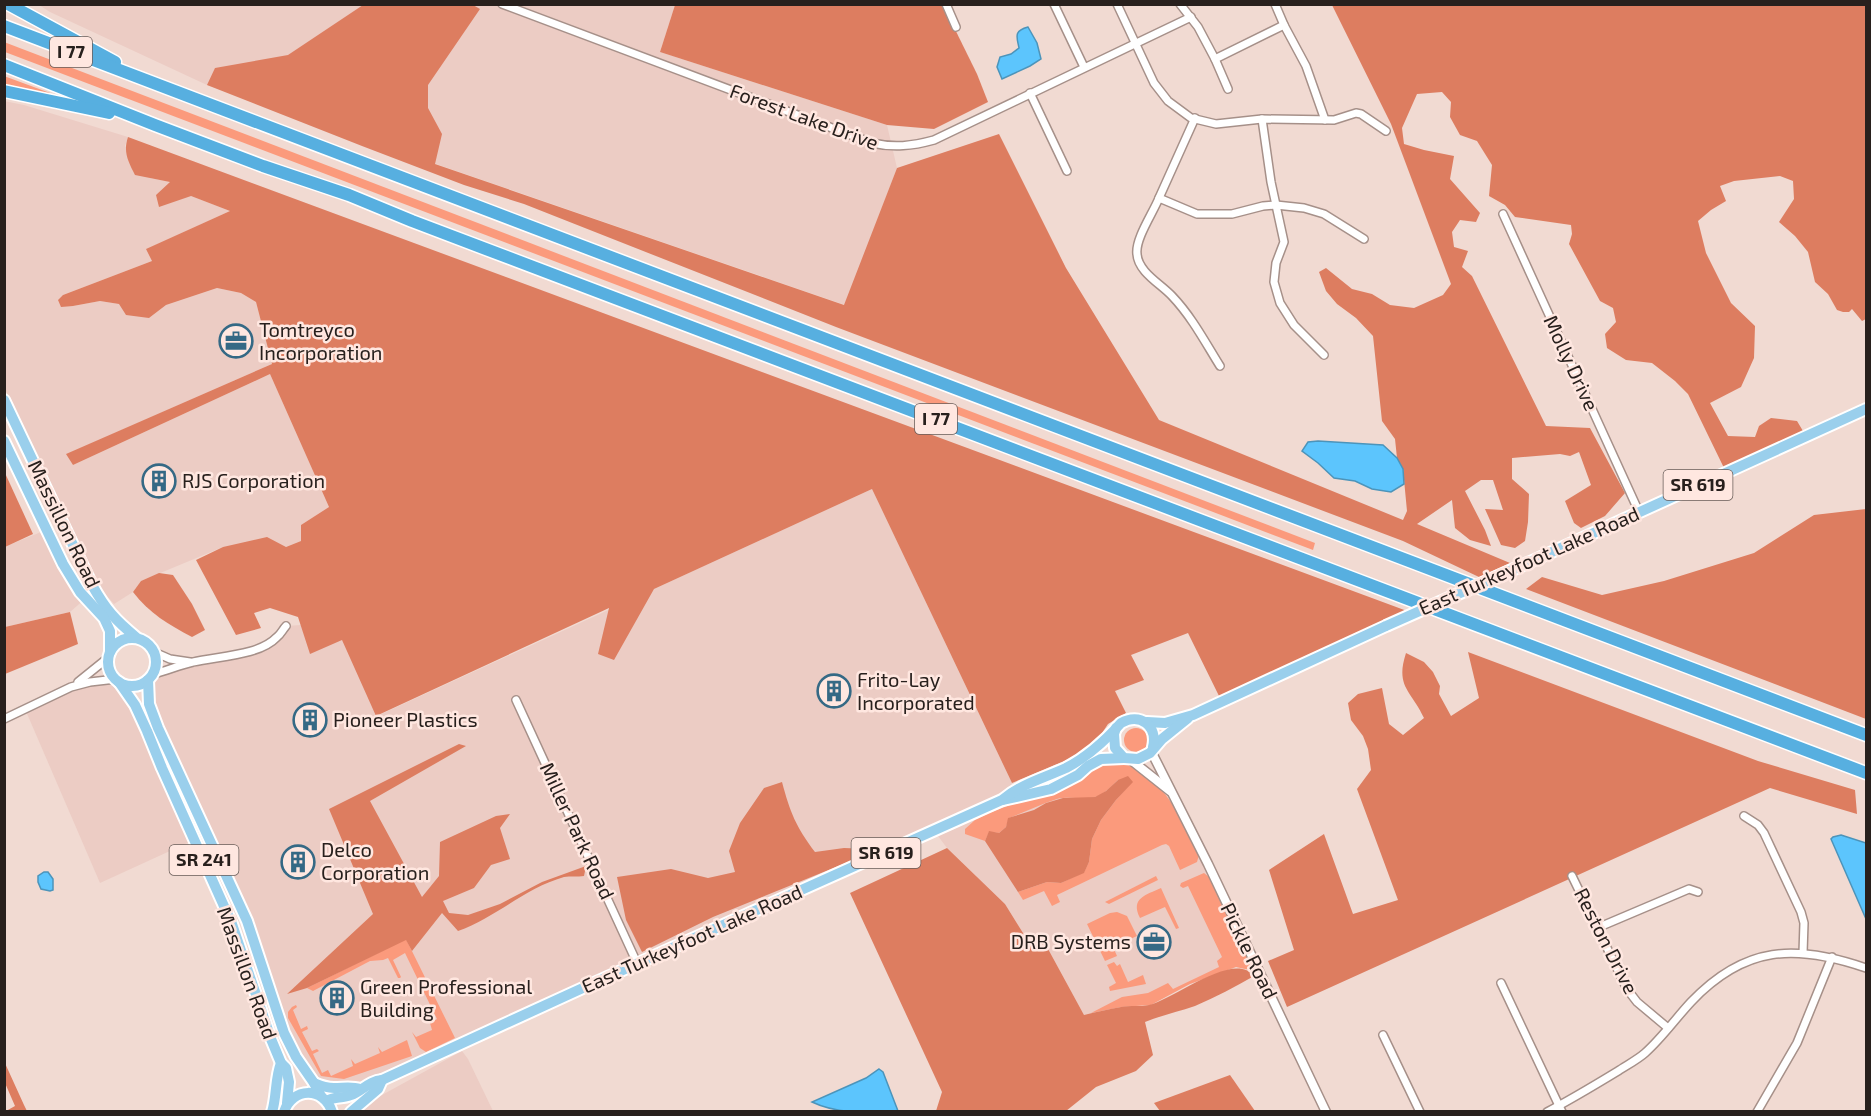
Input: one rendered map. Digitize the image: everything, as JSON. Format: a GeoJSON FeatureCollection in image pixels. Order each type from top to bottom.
{"type":"FeatureCollection","features":[{"type":"Feature","properties":{"kind":"highway"},"geometry":{"type":"LineString","coordinates":[[8,4],[98,53],[138,78]]}},
{"type":"Feature","properties":{"kind":"highway","name":"I 77"},"geometry":{"type":"LineString","coordinates":[[4,26],[1866,735]]}},
{"type":"Feature","properties":{"kind":"highway","name":"I 77"},"geometry":{"type":"LineString","coordinates":[[4,65],[155,125],[263,166],[350,195],[1866,773]]}},
{"type":"Feature","properties":{"kind":"highway"},"geometry":{"type":"LineString","coordinates":[[4,91],[35,96],[155,125]]}},
{"type":"Feature","properties":{"kind":"main road","name":"Massillon Road"},"geometry":{"type":"LineString","coordinates":[[4,400],[101,600],[117,621],[137,638]]}},
{"type":"Feature","properties":{"kind":"main road","name":"East Turkeyfoot Lake Road"},"geometry":{"type":"LineString","coordinates":[[1147,722],[1165,723],[1193,714],[1866,409]]}},
{"type":"Feature","properties":{"kind":"main road","name":"Massillon Road"},"geometry":{"type":"LineString","coordinates":[[4,441],[63,564],[80,592],[104,618],[110,631],[110,654]]}},
{"type":"Feature","properties":{"kind":"main road"},"geometry":{"type":"LineString","coordinates":[[110,654],[115,645],[129,638],[137,638],[150,645],[154,652]]}},
{"type":"Feature","properties":{"kind":"main road","name":"SR 241"},"geometry":{"type":"LineString","coordinates":[[151,677],[156,667],[154,652]]}},
{"type":"Feature","properties":{"kind":"main road","name":"SR 241"},"geometry":{"type":"LineString","coordinates":[[110,654],[109,668],[118,680]]}},
{"type":"Feature","properties":{"kind":"main road","name":"Massillon Road"},"geometry":{"type":"LineString","coordinates":[[151,677],[149,704],[247,921],[284,1033],[296,1057],[332,1112]]}},
{"type":"Feature","properties":{"kind":"main road"},"geometry":{"type":"LineString","coordinates":[[118,680],[134,686],[151,677]]}},
{"type":"Feature","properties":{"kind":"main road","name":"Massillon Road"},"geometry":{"type":"LineString","coordinates":[[118,680],[135,705],[232,924],[271,1039],[281,1064],[286,1068],[289,1082],[283,1109]]}},
{"type":"Feature","properties":{"kind":"main road","name":"East Turkeyfoot Lake Road"},"geometry":{"type":"LineString","coordinates":[[1152,749],[1193,714]]}},
{"type":"Feature","properties":{"kind":"main road"},"geometry":{"type":"LineString","coordinates":[[1134,718],[1147,722],[1154,734],[1152,749],[1144,757],[1128,759],[1119,753],[1113,741],[1116,728],[1121,723],[1134,718]]}},
{"type":"Feature","properties":{"kind":"main road","name":"East Turkeyfoot Lake Road"},"geometry":{"type":"LineString","coordinates":[[1002,800],[1015,789],[1066,767],[1089,754],[1116,728]]}},
{"type":"Feature","properties":{"kind":"main road","name":"East Turkeyfoot Lake Road"},"geometry":{"type":"LineString","coordinates":[[283,1109],[299,1094],[307,1092],[324,1098],[342,1098],[354,1094],[376,1081],[1002,800],[1051,789],[1078,775],[1101,759],[1128,759]]}},
{"type":"Feature","properties":{"kind":"main road"},"geometry":{"type":"LineString","coordinates":[[272,1112],[281,1064]]}},
{"type":"Feature","properties":{"kind":"main road","name":"East Turkeyfoot Lake Road"},"geometry":{"type":"LineString","coordinates":[[351,1112],[378,1089],[382,1080]]}},
{"type":"Feature","properties":{"kind":"main road"},"geometry":{"type":"LineString","coordinates":[[314,1083],[324,1087],[360,1089]]}},
{"type":"Feature","properties":{"kind":"street","name":"Forest Lake Drive"},"geometry":{"type":"LineString","coordinates":[[502,4],[872,143],[891,147],[914,146],[934,140],[1191,17]]}},
{"type":"Feature","properties":{"kind":"street"},"geometry":{"type":"LineString","coordinates":[[1054,4],[1084,67]]}},
{"type":"Feature","properties":{"kind":"street"},"geometry":{"type":"LineString","coordinates":[[1117,4],[1154,83],[1168,100],[1191,118],[1216,123],[1262,119],[1334,120],[1356,113],[1386,131]]}},
{"type":"Feature","properties":{"kind":"street"},"geometry":{"type":"LineString","coordinates":[[1180,4],[1191,17],[1215,59],[1228,90]]}},
{"type":"Feature","properties":{"kind":"street"},"geometry":{"type":"LineString","coordinates":[[1275,4],[1306,66],[1325,120]]}},
{"type":"Feature","properties":{"kind":"street"},"geometry":{"type":"LineString","coordinates":[[949,6],[956,27]]}},
{"type":"Feature","properties":{"kind":"street"},"geometry":{"type":"LineString","coordinates":[[1215,59],[1284,25]]}},
{"type":"Feature","properties":{"kind":"street"},"geometry":{"type":"LineString","coordinates":[[1030,93],[1067,171]]}},
{"type":"Feature","properties":{"kind":"street"},"geometry":{"type":"LineString","coordinates":[[1195,118],[1137,245],[1137,257],[1142,266],[1189,316],[1220,366]]}},
{"type":"Feature","properties":{"kind":"street"},"geometry":{"type":"LineString","coordinates":[[1262,119],[1271,182],[1284,242],[1276,262],[1274,282],[1280,303],[1294,324],[1324,355]]}},
{"type":"Feature","properties":{"kind":"street"},"geometry":{"type":"LineString","coordinates":[[1159,198],[1197,214],[1232,214],[1276,205],[1304,208],[1324,214],[1364,239]]}},
{"type":"Feature","properties":{"kind":"street","name":"Molly Drive"},"geometry":{"type":"LineString","coordinates":[[1503,214],[1639,512]]}},
{"type":"Feature","properties":{"kind":"street"},"geometry":{"type":"LineString","coordinates":[[151,677],[192,662],[254,650],[277,638],[286,626]]}},
{"type":"Feature","properties":{"kind":"street"},"geometry":{"type":"LineString","coordinates":[[154,652],[170,659],[192,662]]}},
{"type":"Feature","properties":{"kind":"street"},"geometry":{"type":"LineString","coordinates":[[71,687],[91,673],[110,654]]}},
{"type":"Feature","properties":{"kind":"street"},"geometry":{"type":"LineString","coordinates":[[4,719],[71,687],[118,680]]}},
{"type":"Feature","properties":{"kind":"street","name":"Miller Park Road"},"geometry":{"type":"LineString","coordinates":[[516,700],[637,963]]}},
{"type":"Feature","properties":{"kind":"street","name":"Pickle Road"},"geometry":{"type":"LineString","coordinates":[[1152,749],[1326,1112]]}},
{"type":"Feature","properties":{"kind":"street","name":"Pickle Road"},"geometry":{"type":"LineString","coordinates":[[1128,759],[1171,791]]}},
{"type":"Feature","properties":{"kind":"street"},"geometry":{"type":"LineString","coordinates":[[1744,816],[1758,825],[1764,833],[1795,899],[1804,923],[1803,952]]}},
{"type":"Feature","properties":{"kind":"street","name":"Reston Drive"},"geometry":{"type":"LineString","coordinates":[[1572,876],[1627,989],[1636,1002],[1668,1029]]}},
{"type":"Feature","properties":{"kind":"street"},"geometry":{"type":"LineString","coordinates":[[1597,928],[1689,888],[1698,892]]}},
{"type":"Feature","properties":{"kind":"street"},"geometry":{"type":"LineString","coordinates":[[1547,1112],[1560,1109],[1642,1056],[1706,988],[1730,970],[1744,963],[1775,954],[1803,952],[1832,957],[1866,968]]}},
{"type":"Feature","properties":{"kind":"street"},"geometry":{"type":"LineString","coordinates":[[1757,1112],[1797,1043],[1832,957]]}},
{"type":"Feature","properties":{"kind":"street"},"geometry":{"type":"LineString","coordinates":[[1501,983],[1560,1109]]}},
{"type":"Feature","properties":{"kind":"street"},"geometry":{"type":"LineString","coordinates":[[1383,1035],[1420,1112]]}},
{"type":"Feature","properties":{"kind":"shaded area"},"geometry":{"type":"Polygon","coordinates":[[[39,5],[675,5],[660,52],[887,125],[897,168],[845,305],[207,85],[39,5]]]}},
{"type":"Feature","properties":{"kind":"shaded area"},"geometry":{"type":"Polygon","coordinates":[[[363,5],[473,5],[480,9],[428,85],[428,108],[442,134],[435,164],[844,305],[897,168],[999,134],[1066,268],[1159,420],[1403,520],[1407,511],[1403,469],[1397,458],[1395,439],[1382,421],[1373,336],[1326,291],[1319,272],[1326,268],[1352,289],[1372,294],[1390,305],[1414,308],[1443,295],[1451,284],[1391,124],[1332,5],[1866,5],[1866,319],[1862,321],[1852,309],[1849,312],[1837,310],[1828,294],[1815,282],[1808,252],[1779,222],[1794,199],[1793,181],[1780,176],[1734,181],[1720,186],[1726,201],[1698,221],[1706,253],[1731,303],[1755,326],[1754,358],[1741,387],[1710,403],[1728,436],[1755,437],[1759,426],[1771,418],[1797,421],[1803,431],[1724,468],[1688,394],[1652,363],[1626,360],[1607,348],[1605,334],[1616,322],[1613,308],[1600,301],[1569,244],[1572,234],[1571,225],[1515,217],[1505,205],[1489,196],[1492,165],[1477,141],[1460,135],[1450,117],[1451,102],[1442,92],[1417,94],[1402,128],[1404,144],[1454,156],[1450,179],[1480,213],[1476,222],[1460,220],[1452,232],[1454,247],[1468,251],[1462,267],[1472,276],[1546,426],[1590,428],[1625,493],[1605,516],[1581,528],[1574,523],[1565,501],[1591,485],[1579,452],[1570,456],[1560,454],[1512,458],[1512,479],[1529,494],[1525,541],[1515,548],[1501,545],[1485,509],[1503,510],[1493,480],[1481,480],[1465,491],[1491,546],[1470,540],[1455,528],[1452,500],[1417,524],[1510,563],[1479,577],[1403,541],[836,327],[524,204],[464,185],[207,85],[215,68],[288,55],[363,5]]]}},
{"type":"Feature","properties":{"kind":"shaded area"},"geometry":{"type":"Polygon","coordinates":[[[675,5],[943,5],[977,74],[988,102],[934,129],[887,125],[660,52],[675,5]]]}},
{"type":"Feature","properties":{"kind":"shaded area"},"geometry":{"type":"Polygon","coordinates":[[[4,42],[1315,543],[1313,550],[5,52],[4,42]]]}},
{"type":"Feature","properties":{"kind":"shaded area"},"geometry":{"type":"Polygon","coordinates":[[[4,76],[50,93],[5,86],[4,76]]]}},
{"type":"Feature","properties":{"kind":"shaded area"},"geometry":{"type":"Polygon","coordinates":[[[4,101],[128,137],[125,146],[150,178],[171,182],[191,196],[230,211],[147,249],[152,261],[63,295],[73,306],[100,301],[119,304],[149,318],[166,305],[217,288],[241,293],[256,302],[272,364],[67,454],[73,465],[270,374],[329,507],[301,525],[301,541],[286,547],[223,547],[141,581],[133,592],[114,604],[99,587],[5,389],[4,101]]]}},
{"type":"Feature","properties":{"kind":"shaded area"},"geometry":{"type":"Polygon","coordinates":[[[128,137],[1407,611],[1220,698],[1188,633],[1131,655],[1144,680],[1115,691],[1126,713],[1108,724],[1098,739],[1076,756],[1012,783],[872,489],[654,589],[614,660],[598,654],[609,608],[376,716],[342,640],[310,654],[298,617],[270,608],[254,613],[261,628],[236,635],[196,560],[223,547],[267,537],[286,547],[301,541],[301,525],[329,507],[270,374],[73,465],[66,454],[272,364],[256,302],[241,293],[217,288],[166,305],[149,318],[126,315],[119,304],[100,301],[61,307],[58,300],[63,295],[152,261],[146,249],[230,211],[191,196],[159,207],[156,195],[170,182],[135,175],[126,152],[128,137]]]}},
{"type":"Feature","properties":{"kind":"shaded area"},"geometry":{"type":"Polygon","coordinates":[[[5,473],[33,534],[4,547],[5,473]]]}},
{"type":"Feature","properties":{"kind":"shaded area"},"geometry":{"type":"Polygon","coordinates":[[[872,489],[1012,783],[1002,800],[360,1089],[324,1087],[296,1057],[247,921],[158,728],[148,680],[153,674],[231,656],[277,638],[286,626],[301,625],[311,653],[342,639],[377,716],[872,489]]]}},
{"type":"Feature","properties":{"kind":"shaded area"},"geometry":{"type":"Polygon","coordinates":[[[1866,509],[1866,719],[1526,589],[1542,577],[1602,595],[1664,581],[1754,553],[1814,515],[1866,509]]]}},
{"type":"Feature","properties":{"kind":"shaded area"},"geometry":{"type":"Polygon","coordinates":[[[46,530],[86,598],[70,612],[5,627],[4,547],[46,530]]]}},
{"type":"Feature","properties":{"kind":"shaded area"},"geometry":{"type":"Polygon","coordinates":[[[159,573],[173,575],[192,604],[205,630],[192,637],[160,618],[133,592],[141,581],[159,573]]]}},
{"type":"Feature","properties":{"kind":"shaded area"},"geometry":{"type":"Polygon","coordinates":[[[70,612],[78,644],[5,674],[5,627],[70,612]]]}},
{"type":"Feature","properties":{"kind":"shaded area"},"geometry":{"type":"Polygon","coordinates":[[[1468,652],[1758,761],[1855,790],[1857,814],[1770,788],[1287,1007],[1268,961],[1294,950],[1269,870],[1324,834],[1353,914],[1398,900],[1357,789],[1371,770],[1368,749],[1363,736],[1351,720],[1348,703],[1358,694],[1382,688],[1389,724],[1403,735],[1424,718],[1403,681],[1403,664],[1406,653],[1424,662],[1433,672],[1440,686],[1439,694],[1451,716],[1479,698],[1468,652]]]}},
{"type":"Feature","properties":{"kind":"shaded area"},"geometry":{"type":"Polygon","coordinates":[[[119,682],[194,840],[100,883],[25,709],[71,687],[119,682]]]}},
{"type":"Feature","properties":{"kind":"shaded area"},"geometry":{"type":"Polygon","coordinates":[[[1136,728],[1145,731],[1148,740],[1145,749],[1136,752],[1127,749],[1124,740],[1127,731],[1136,728]]]}},
{"type":"Feature","properties":{"kind":"shaded area"},"geometry":{"type":"Polygon","coordinates":[[[459,744],[466,746],[370,801],[422,897],[439,876],[440,842],[496,816],[510,814],[500,828],[510,859],[491,865],[474,888],[443,901],[449,913],[468,915],[500,904],[542,882],[586,866],[584,876],[564,877],[536,888],[485,919],[458,931],[442,913],[412,951],[406,940],[307,988],[287,994],[373,914],[329,809],[459,744]]]}},
{"type":"Feature","properties":{"kind":"shaded area"},"geometry":{"type":"Polygon","coordinates":[[[1123,762],[1150,779],[1170,801],[1199,855],[1197,862],[1180,870],[1166,844],[1057,895],[1060,902],[1052,906],[1044,891],[1023,900],[1018,892],[1047,882],[1061,883],[1084,872],[1089,862],[1092,839],[1101,820],[1132,782],[1118,780],[1098,796],[1057,799],[1009,818],[1006,827],[999,833],[989,832],[985,841],[965,834],[965,829],[975,820],[989,813],[1051,794],[1078,780],[1101,764],[1123,762]]]}},
{"type":"Feature","properties":{"kind":"shaded area"},"geometry":{"type":"Polygon","coordinates":[[[1092,770],[1165,793],[1178,811],[1250,962],[1250,970],[1236,967],[1121,1007],[1084,1015],[1041,936],[1028,941],[1005,904],[947,848],[938,836],[1010,805],[1051,794],[1092,770]]]}},
{"type":"Feature","properties":{"kind":"shaded area"},"geometry":{"type":"Polygon","coordinates":[[[1128,776],[1133,782],[1101,820],[1092,839],[1089,862],[1084,873],[1061,883],[1047,882],[1018,892],[985,841],[989,831],[999,833],[1006,827],[1008,818],[1034,810],[1046,803],[1063,798],[1095,797],[1118,780],[1128,776]]]}},
{"type":"Feature","properties":{"kind":"shaded area"},"geometry":{"type":"Polygon","coordinates":[[[782,782],[794,819],[815,852],[844,848],[870,849],[863,856],[713,917],[642,952],[626,920],[617,877],[671,869],[708,878],[735,872],[729,851],[740,823],[764,788],[782,782]]]}},
{"type":"Feature","properties":{"kind":"shaded area"},"geometry":{"type":"Polygon","coordinates":[[[947,848],[1005,904],[1028,941],[1041,936],[1084,1015],[1124,1006],[1149,1005],[1218,972],[1233,969],[1245,970],[1254,976],[1195,1006],[1145,1022],[1153,1055],[1136,1071],[1096,1087],[1066,1111],[936,1111],[942,1092],[850,893],[947,848]]]}},
{"type":"Feature","properties":{"kind":"shaded area"},"geometry":{"type":"Polygon","coordinates":[[[1204,873],[1209,877],[1250,962],[1250,970],[1236,967],[1190,984],[1151,1005],[1121,1007],[1091,1013],[1122,997],[1148,993],[1168,983],[1173,989],[1219,967],[1217,961],[1222,957],[1188,886],[1183,888],[1180,886],[1181,883],[1204,873]]]}},
{"type":"Feature","properties":{"kind":"shaded area"},"geometry":{"type":"Polygon","coordinates":[[[1156,876],[1158,880],[1109,904],[1105,902],[1156,876]]]}},
{"type":"Feature","properties":{"kind":"shaded area"},"geometry":{"type":"Polygon","coordinates":[[[1161,888],[1179,928],[1176,929],[1165,907],[1140,918],[1137,911],[1138,902],[1145,895],[1161,888]]]}},
{"type":"Feature","properties":{"kind":"shaded area"},"geometry":{"type":"Polygon","coordinates":[[[1117,912],[1127,916],[1137,936],[1113,947],[1117,956],[1105,961],[1087,924],[1117,912]]]}},
{"type":"Feature","properties":{"kind":"shaded area"},"geometry":{"type":"Polygon","coordinates":[[[406,939],[455,1038],[426,1052],[420,1048],[412,1032],[416,1037],[432,1030],[430,1023],[437,1019],[405,953],[393,960],[400,978],[388,958],[370,961],[313,991],[307,988],[406,939]]]}},
{"type":"Feature","properties":{"kind":"shaded area"},"geometry":{"type":"Polygon","coordinates":[[[1114,962],[1117,966],[1120,964],[1128,982],[1143,975],[1146,984],[1110,991],[1109,987],[1116,983],[1107,965],[1114,962]]]}},
{"type":"Feature","properties":{"kind":"shaded area"},"geometry":{"type":"Polygon","coordinates":[[[296,1005],[297,1007],[293,1010],[301,1029],[307,1026],[308,1029],[302,1032],[312,1051],[317,1049],[319,1051],[313,1054],[322,1073],[328,1070],[331,1076],[353,1066],[351,1059],[355,1064],[380,1053],[378,1047],[382,1052],[407,1040],[412,1056],[344,1079],[321,1076],[288,1018],[288,1012],[296,1005]]]}},
{"type":"Feature","properties":{"kind":"shaded area"},"geometry":{"type":"Polygon","coordinates":[[[462,1051],[493,1111],[357,1112],[362,1106],[462,1051]]]}},
{"type":"Feature","properties":{"kind":"shaded area"},"geometry":{"type":"Polygon","coordinates":[[[4,1061],[27,1111],[6,1111],[15,1106],[5,1083],[4,1061]]]}},
{"type":"Feature","properties":{"kind":"shaded area"},"geometry":{"type":"Polygon","coordinates":[[[1230,1075],[1255,1111],[1160,1111],[1154,1103],[1230,1075]]]}},
{"type":"Feature","properties":{"kind":"water"},"geometry":{"type":"Polygon","coordinates":[[[1028,27],[1037,43],[1041,59],[1002,79],[997,67],[1000,57],[1011,54],[1019,48],[1018,33],[1028,27]]]}},
{"type":"Feature","properties":{"kind":"water"},"geometry":{"type":"Polygon","coordinates":[[[1308,442],[1383,445],[1397,458],[1403,469],[1404,484],[1391,492],[1372,489],[1355,481],[1334,478],[1302,451],[1308,442]]]}},
{"type":"Feature","properties":{"kind":"water"},"geometry":{"type":"Polygon","coordinates":[[[1841,835],[1866,843],[1866,919],[1831,839],[1841,835]]]}},
{"type":"Feature","properties":{"kind":"water"},"geometry":{"type":"Polygon","coordinates":[[[48,872],[53,879],[53,890],[41,889],[38,876],[48,872]]]}},
{"type":"Feature","properties":{"kind":"water"},"geometry":{"type":"Polygon","coordinates":[[[879,1069],[883,1072],[898,1111],[843,1111],[812,1102],[866,1078],[879,1069]]]}},
{"type":"Feature","properties":{"kind":"place","name":"Tomtreyco Incorporation"},"geometry":{"type":"Point","coordinates":[236,341]}},
{"type":"Feature","properties":{"kind":"place","name":"RJS Corporation"},"geometry":{"type":"Point","coordinates":[159,481]}},
{"type":"Feature","properties":{"kind":"place","name":"Frito-Lay Incorporated"},"geometry":{"type":"Point","coordinates":[834,691]}},
{"type":"Feature","properties":{"kind":"place","name":"Pioneer Plastics"},"geometry":{"type":"Point","coordinates":[310,720]}},
{"type":"Feature","properties":{"kind":"place","name":"Delco Corporation"},"geometry":{"type":"Point","coordinates":[298,862]}},
{"type":"Feature","properties":{"kind":"place","name":"DRB Systems"},"geometry":{"type":"Point","coordinates":[1154,942]}},
{"type":"Feature","properties":{"kind":"place","name":"Green Professional Building"},"geometry":{"type":"Point","coordinates":[337,998]}}]}
